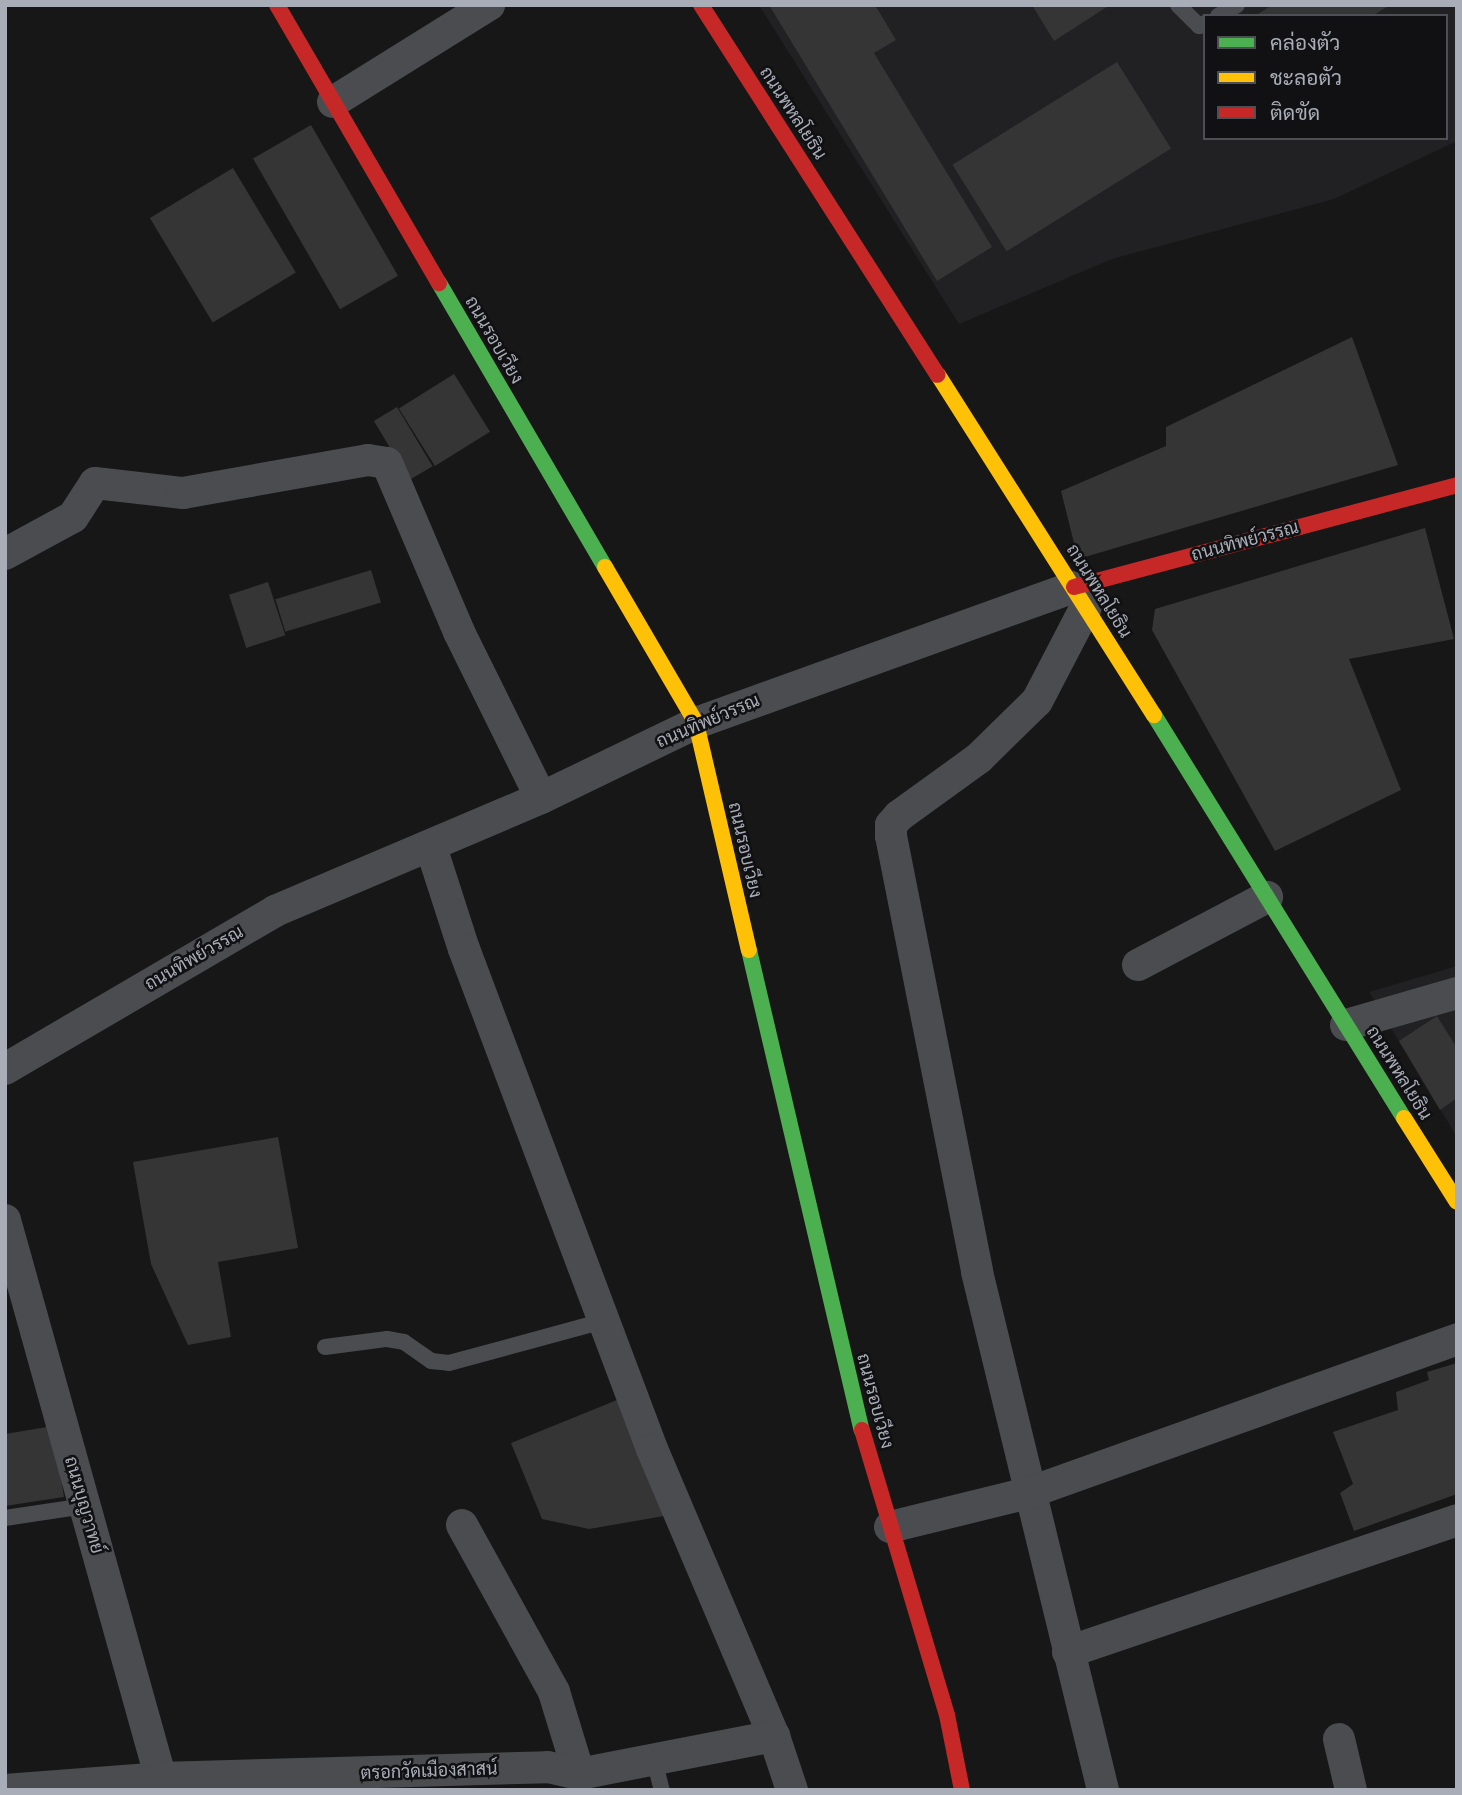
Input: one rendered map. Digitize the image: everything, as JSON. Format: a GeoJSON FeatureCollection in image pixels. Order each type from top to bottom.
{"type":"FeatureCollection","features":[{"type":"Feature","properties":{"kind":"street","name":"ถนนรอบเวียง"},"geometry":{"type":"LineString","coordinates":[[277,5],[696,723],[857,1413],[947,1715],[962,1790]]}},
{"type":"Feature","properties":{"kind":"street"},"geometry":{"type":"LineString","coordinates":[[333,102],[489,5]]}},
{"type":"Feature","properties":{"kind":"street","name":"ถนนพหลโยธิน"},"geometry":{"type":"LineString","coordinates":[[701,5],[1080,597],[1457,1202]]}},
{"type":"Feature","properties":{"kind":"street"},"geometry":{"type":"LineString","coordinates":[[5,554],[73,517],[95,483],[183,494],[368,460],[387,463],[459,632],[541,798]]}},
{"type":"Feature","properties":{"kind":"street","name":"ถนนทิพย์วรรณ"},"geometry":{"type":"LineString","coordinates":[[5,1069],[275,911],[541,798],[696,723],[1080,597],[1457,485]]}},
{"type":"Feature","properties":{"kind":"street"},"geometry":{"type":"LineString","coordinates":[[1080,597],[1037,701],[979,758],[891,825],[977,1272],[1028,1493],[1103,1790]]}},
{"type":"Feature","properties":{"kind":"street"},"geometry":{"type":"LineString","coordinates":[[431,847],[464,949],[652,1449],[774,1736],[792,1790]]}},
{"type":"Feature","properties":{"kind":"street"},"geometry":{"type":"LineString","coordinates":[[1138,965],[1267,897]]}},
{"type":"Feature","properties":{"kind":"street"},"geometry":{"type":"LineString","coordinates":[[1346,1025],[1457,993]]}},
{"type":"Feature","properties":{"kind":"street","name":"ถนนบุญวาทย์"},"geometry":{"type":"LineString","coordinates":[[5,1220],[162,1784]]}},
{"type":"Feature","properties":{"kind":"street"},"geometry":{"type":"LineString","coordinates":[[890,1527],[1028,1493],[1457,1339]]}},
{"type":"Feature","properties":{"kind":"street"},"geometry":{"type":"LineString","coordinates":[[1068,1652],[1457,1520]]}},
{"type":"Feature","properties":{"kind":"street"},"geometry":{"type":"LineString","coordinates":[[462,1525],[554,1692],[579,1774],[774,1736]]}},
{"type":"Feature","properties":{"kind":"street"},"geometry":{"type":"LineString","coordinates":[[1339,1739],[1351,1790]]}},
{"type":"Feature","properties":{"kind":"street","name":"ตรอกวัดเมืองสาสน์"},"geometry":{"type":"LineString","coordinates":[[5,1790],[162,1784],[550,1779],[579,1774]]}},
{"type":"Feature","properties":{"kind":"lane"},"geometry":{"type":"LineString","coordinates":[[1178,5],[1199,26],[1203,24]]}},
{"type":"Feature","properties":{"kind":"lane"},"geometry":{"type":"LineString","coordinates":[[1221,14],[1237,5]]}},
{"type":"Feature","properties":{"kind":"lane"},"geometry":{"type":"LineString","coordinates":[[326,1347],[387,1339],[404,1342],[431,1361],[449,1363],[604,1321]]}},
{"type":"Feature","properties":{"kind":"lane"},"geometry":{"type":"LineString","coordinates":[[5,1518],[84,1506]]}},
{"type":"Feature","properties":{"kind":"lane"},"geometry":{"type":"LineString","coordinates":[[654,1759],[662,1790]]}},
{"type":"Feature","properties":{"kind":"shaded area"},"geometry":{"type":"Polygon","coordinates":[[[759,5],[1457,5],[1457,141],[1334,199],[1112,259],[959,324],[759,5]]]}},
{"type":"Feature","properties":{"kind":"shaded area"},"geometry":{"type":"Polygon","coordinates":[[[1457,966],[1457,1137],[1369,992],[1457,966]]]}},
{"type":"Feature","properties":{"kind":"building"},"geometry":{"type":"Polygon","coordinates":[[[769,5],[875,5],[896,40],[874,53],[992,247],[937,281],[769,5]]]}},
{"type":"Feature","properties":{"kind":"building"},"geometry":{"type":"Polygon","coordinates":[[[1032,5],[1110,5],[1054,41],[1032,5]]]}},
{"type":"Feature","properties":{"kind":"building"},"geometry":{"type":"Polygon","coordinates":[[[1272,5],[1390,5],[1375,14],[1258,14],[1272,5]]]}},
{"type":"Feature","properties":{"kind":"building"},"geometry":{"type":"Polygon","coordinates":[[[1117,62],[1171,149],[1007,251],[952,165],[1117,62]]]}},
{"type":"Feature","properties":{"kind":"building"},"geometry":{"type":"Polygon","coordinates":[[[311,125],[398,276],[340,309],[253,159],[311,125]]]}},
{"type":"Feature","properties":{"kind":"building"},"geometry":{"type":"Polygon","coordinates":[[[233,168],[296,273],[213,323],[150,218],[233,168]]]}},
{"type":"Feature","properties":{"kind":"building"},"geometry":{"type":"Polygon","coordinates":[[[1352,337],[1398,465],[1078,559],[1061,491],[1166,446],[1166,427],[1352,337]]]}},
{"type":"Feature","properties":{"kind":"building"},"geometry":{"type":"Polygon","coordinates":[[[454,374],[490,432],[435,466],[399,408],[454,374]]]}},
{"type":"Feature","properties":{"kind":"building"},"geometry":{"type":"Polygon","coordinates":[[[397,407],[433,466],[409,480],[374,421],[397,407]]]}},
{"type":"Feature","properties":{"kind":"building"},"geometry":{"type":"Polygon","coordinates":[[[1425,528],[1454,639],[1349,659],[1401,790],[1275,851],[1152,630],[1155,609],[1425,528]]]}},
{"type":"Feature","properties":{"kind":"building"},"geometry":{"type":"Polygon","coordinates":[[[371,570],[381,603],[285,632],[275,599],[371,570]]]}},
{"type":"Feature","properties":{"kind":"building"},"geometry":{"type":"Polygon","coordinates":[[[268,582],[285,635],[246,648],[229,595],[268,582]]]}},
{"type":"Feature","properties":{"kind":"building"},"geometry":{"type":"Polygon","coordinates":[[[1437,1016],[1457,1048],[1457,1098],[1440,1110],[1399,1041],[1437,1016]]]}},
{"type":"Feature","properties":{"kind":"building"},"geometry":{"type":"Polygon","coordinates":[[[278,1137],[298,1248],[218,1262],[231,1337],[188,1345],[151,1264],[133,1162],[278,1137]]]}},
{"type":"Feature","properties":{"kind":"building"},"geometry":{"type":"Polygon","coordinates":[[[1457,1363],[1457,1494],[1354,1531],[1340,1493],[1353,1484],[1333,1432],[1398,1410],[1396,1392],[1429,1380],[1427,1372],[1457,1363]]]}},
{"type":"Feature","properties":{"kind":"building"},"geometry":{"type":"Polygon","coordinates":[[[617,1400],[664,1516],[589,1529],[542,1519],[511,1443],[617,1400]]]}},
{"type":"Feature","properties":{"kind":"building"},"geometry":{"type":"Polygon","coordinates":[[[53,1426],[64,1497],[5,1506],[5,1434],[53,1426]]]}},
{"type":"Feature","properties":{"kind":"traffic: fast"},"geometry":{"type":"LineString","coordinates":[[439,283],[605,567]]}},
{"type":"Feature","properties":{"kind":"traffic: fast"},"geometry":{"type":"LineString","coordinates":[[1154,715],[1404,1118]]}},
{"type":"Feature","properties":{"kind":"traffic: fast"},"geometry":{"type":"LineString","coordinates":[[749,950],[862,1430]]}},
{"type":"Feature","properties":{"kind":"traffic: slow"},"geometry":{"type":"LineString","coordinates":[[938,375],[1154,715]]}},
{"type":"Feature","properties":{"kind":"traffic: slow"},"geometry":{"type":"LineString","coordinates":[[605,567],[696,723],[749,950]]}},
{"type":"Feature","properties":{"kind":"traffic: slow"},"geometry":{"type":"LineString","coordinates":[[1404,1118],[1457,1202]]}},
{"type":"Feature","properties":{"kind":"traffic: jam"},"geometry":{"type":"LineString","coordinates":[[277,5],[439,283]]}},
{"type":"Feature","properties":{"kind":"traffic: jam"},"geometry":{"type":"LineString","coordinates":[[701,5],[938,375]]}},
{"type":"Feature","properties":{"kind":"traffic: jam"},"geometry":{"type":"LineString","coordinates":[[1074,587],[1457,485]]}},
{"type":"Feature","properties":{"kind":"traffic: jam"},"geometry":{"type":"LineString","coordinates":[[862,1430],[947,1715],[962,1790]]}}]}
